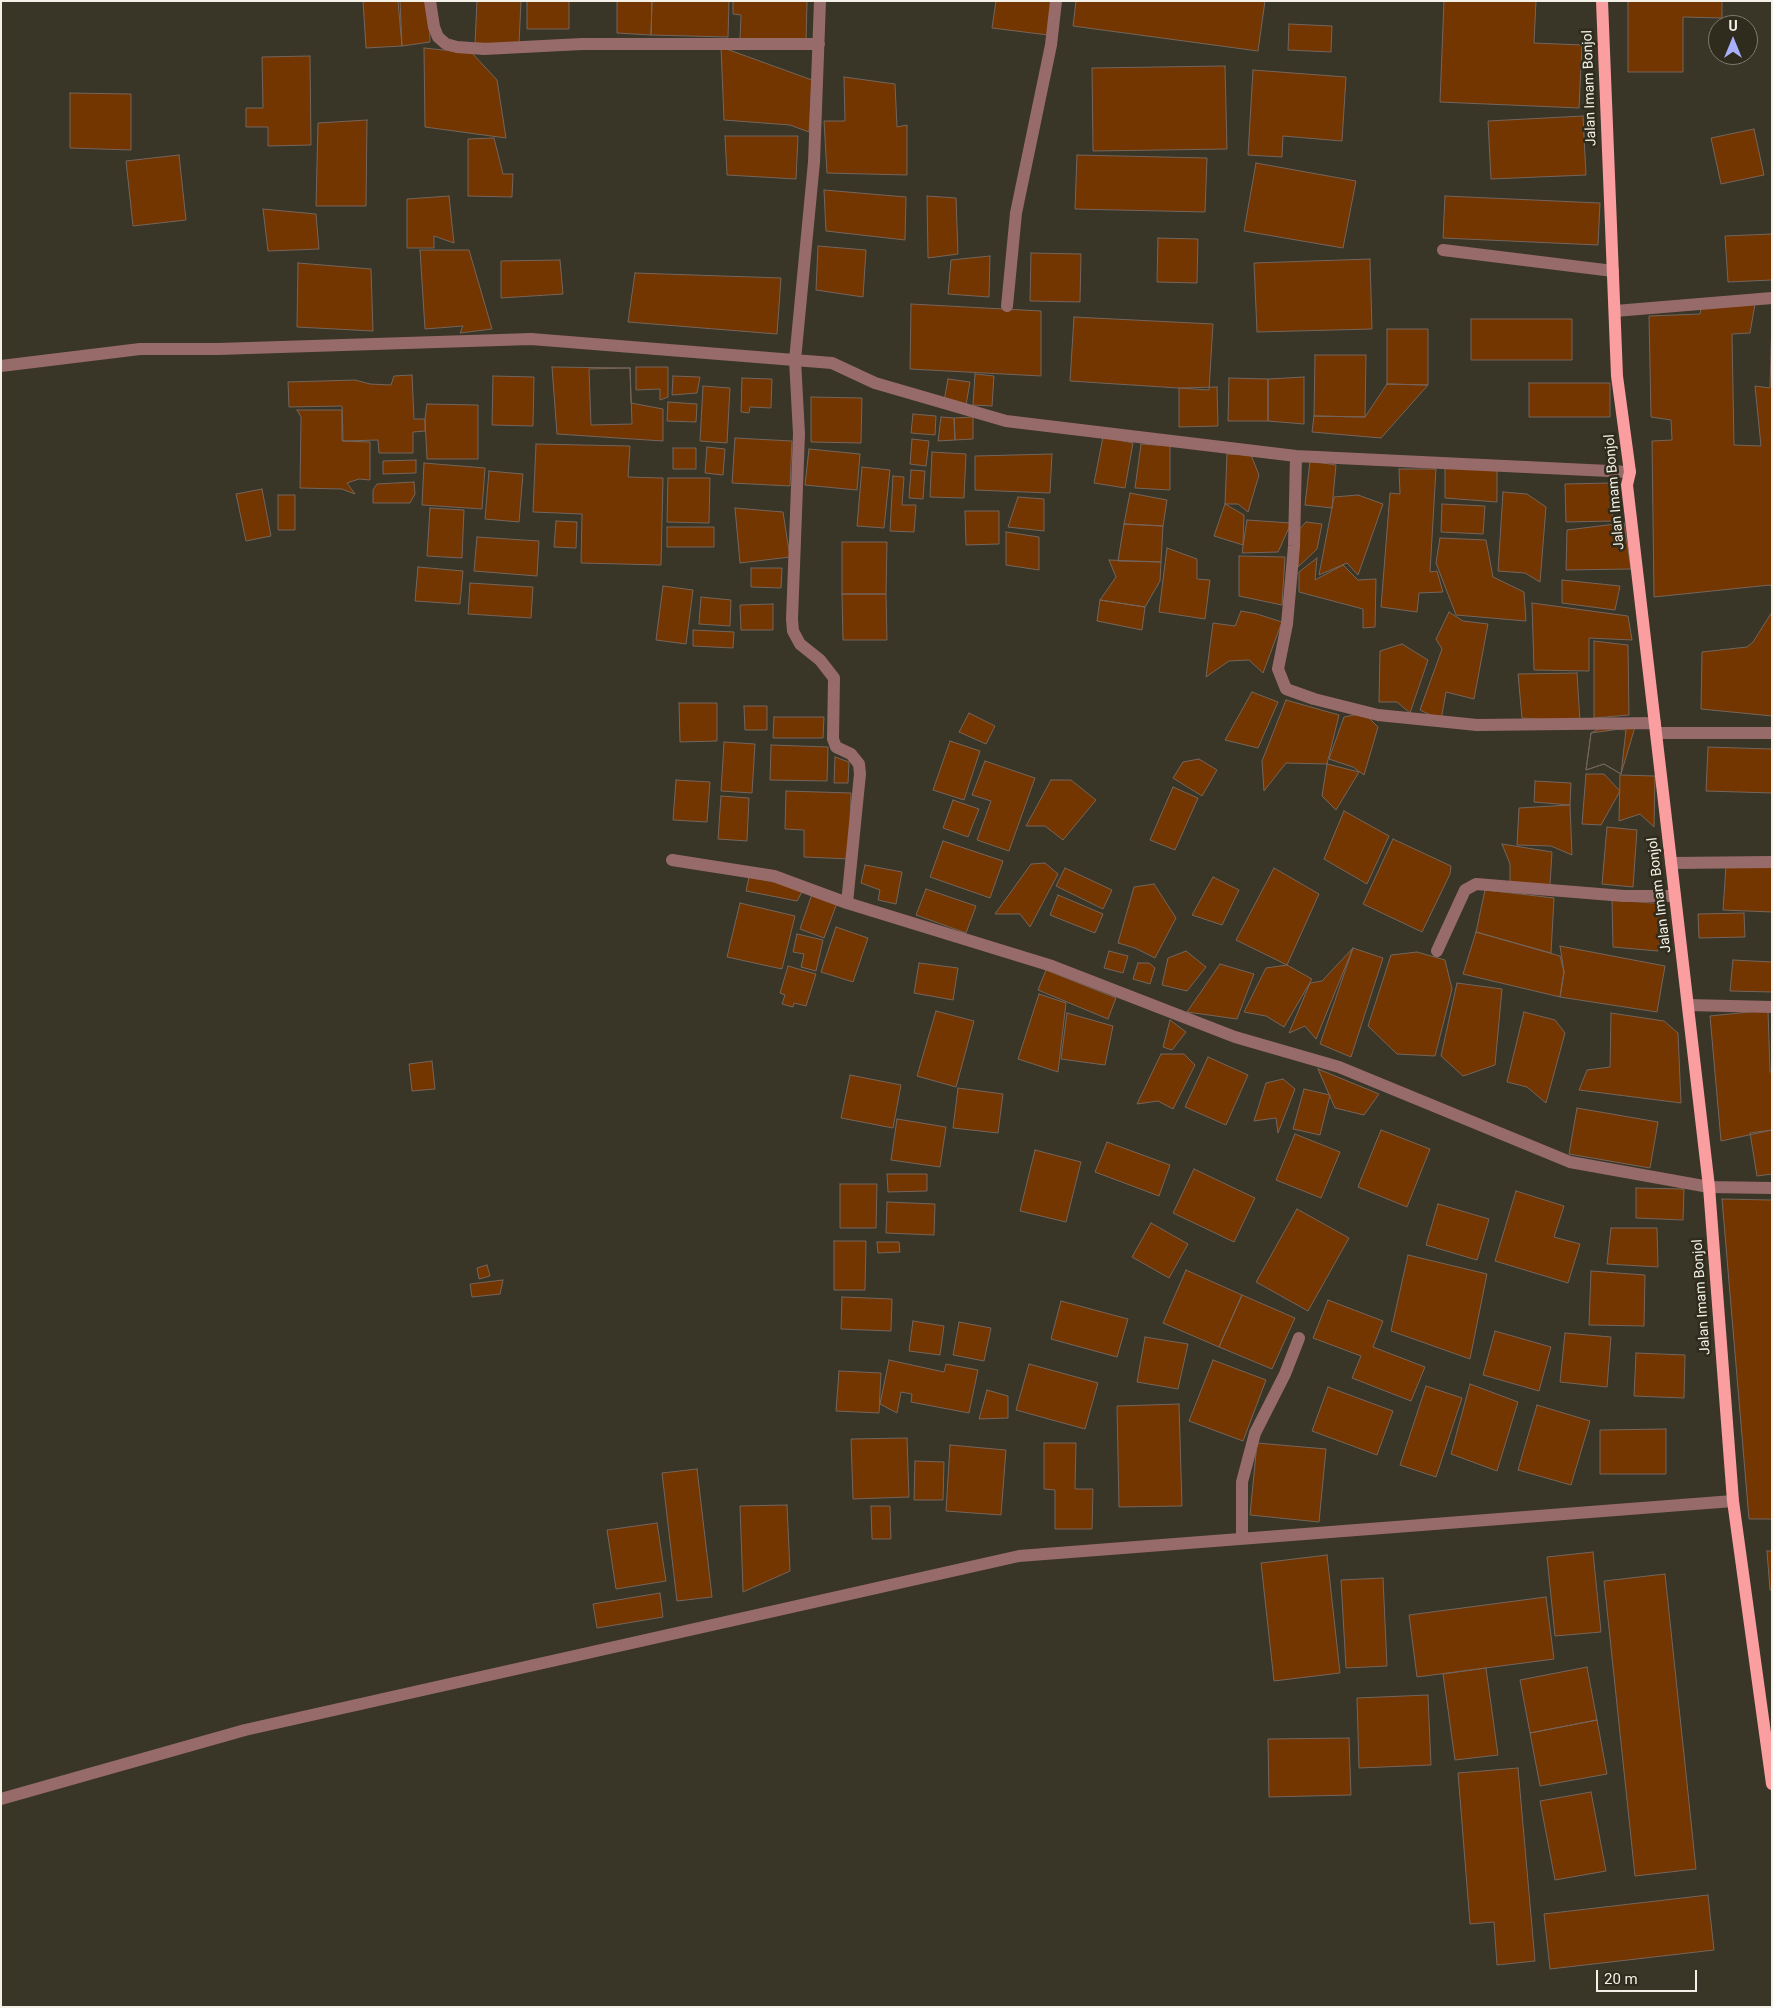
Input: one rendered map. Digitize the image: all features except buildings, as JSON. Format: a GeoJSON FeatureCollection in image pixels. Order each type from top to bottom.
{"type":"FeatureCollection","features":[{"type":"Feature","properties":{"kind":"main road","name":"Jalan Imam Bonjol"},"geometry":{"type":"LineString","coordinates":[[1602,1],[1617,376],[1630,472],[1628,485],[1709,1187],[1732,1501],[1772,1784]]}},
{"type":"Feature","properties":{"kind":"street"},"geometry":{"type":"LineString","coordinates":[[430,1],[434,27],[438,37],[446,44],[457,47],[484,49],[582,44],[818,44]]}},
{"type":"Feature","properties":{"kind":"street"},"geometry":{"type":"LineString","coordinates":[[820,1],[814,162],[795,360],[799,434],[793,631],[800,644],[820,660],[834,678],[833,739],[836,747],[851,754],[859,764],[860,774],[848,903]]}},
{"type":"Feature","properties":{"kind":"street"},"geometry":{"type":"LineString","coordinates":[[1007,306],[1016,213],[1051,45],[1056,1]]}},
{"type":"Feature","properties":{"kind":"street"},"geometry":{"type":"LineString","coordinates":[[1443,250],[1613,271]]}},
{"type":"Feature","properties":{"kind":"street"},"geometry":{"type":"LineString","coordinates":[[1615,310],[1772,298]]}},
{"type":"Feature","properties":{"kind":"street"},"geometry":{"type":"LineString","coordinates":[[1,366],[140,349],[218,349],[530,339],[832,363],[875,384],[1006,421],[1296,456],[1630,472]]}},
{"type":"Feature","properties":{"kind":"street"},"geometry":{"type":"LineString","coordinates":[[1296,456],[1294,546],[1287,624],[1278,669],[1286,689],[1314,699],[1378,716],[1468,724],[1772,732]]}},
{"type":"Feature","properties":{"kind":"street"},"geometry":{"type":"LineString","coordinates":[[672,860],[774,876],[848,903],[1052,966],[1235,1037],[1339,1067],[1570,1162],[1709,1187],[1772,1188]]}},
{"type":"Feature","properties":{"kind":"street"},"geometry":{"type":"LineString","coordinates":[[1671,863],[1772,862]]}},
{"type":"Feature","properties":{"kind":"street"},"geometry":{"type":"LineString","coordinates":[[1437,950],[1464,890],[1476,884],[1586,894],[1675,896]]}},
{"type":"Feature","properties":{"kind":"street"},"geometry":{"type":"LineString","coordinates":[[1688,1004],[1772,1007]]}},
{"type":"Feature","properties":{"kind":"street"},"geometry":{"type":"LineString","coordinates":[[1242,1539],[1242,1482],[1255,1433],[1285,1374],[1300,1338]]}},
{"type":"Feature","properties":{"kind":"street"},"geometry":{"type":"LineString","coordinates":[[1,1799],[245,1730],[1019,1556],[1732,1501]]}}]}
